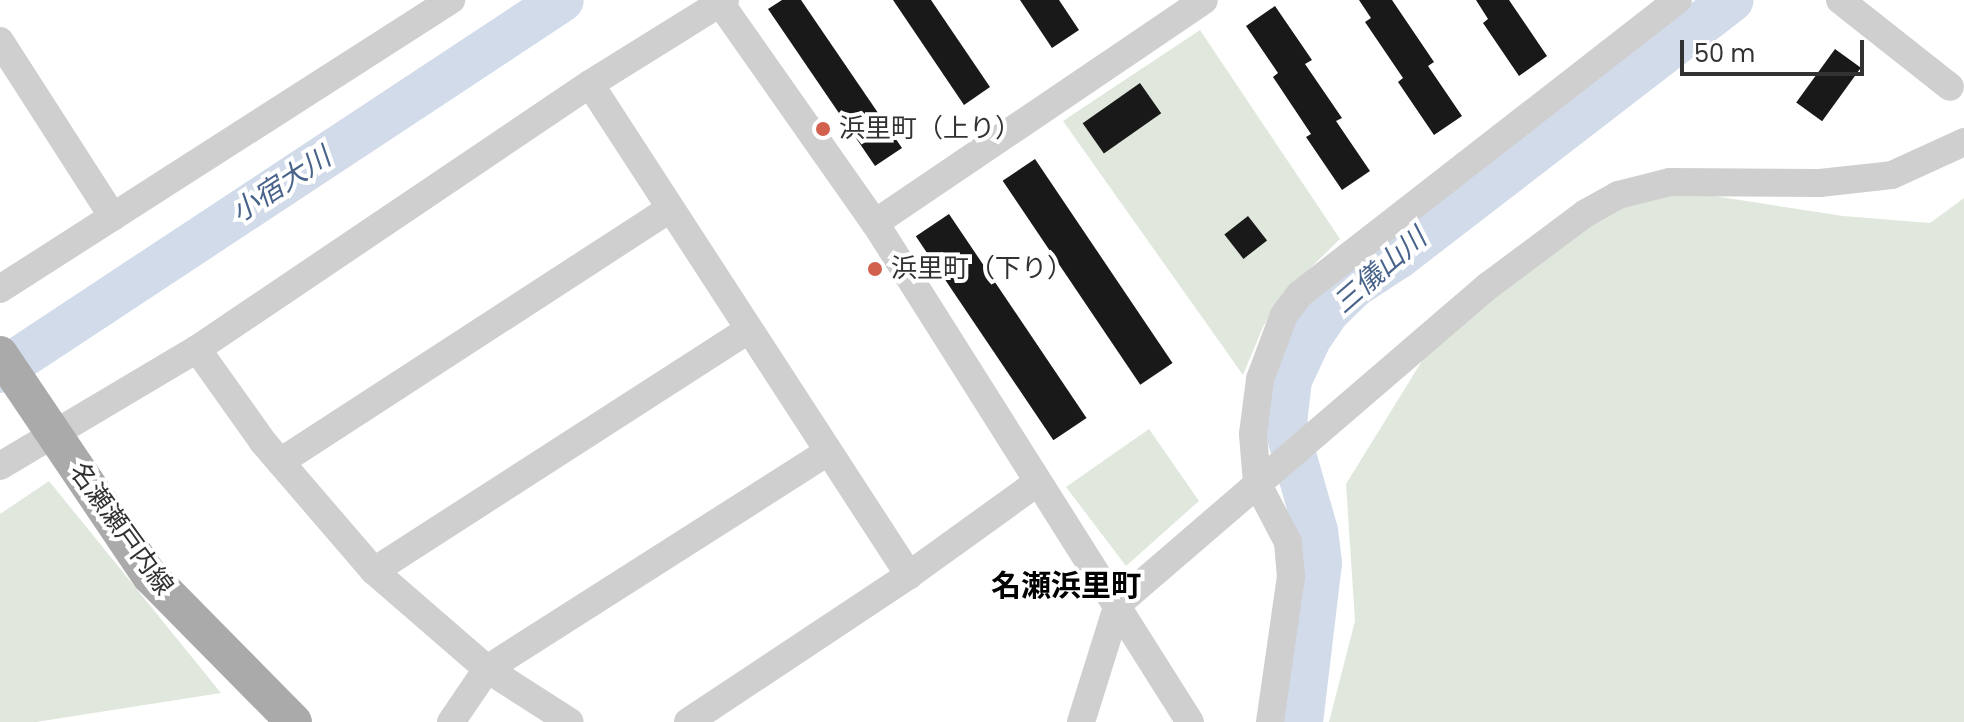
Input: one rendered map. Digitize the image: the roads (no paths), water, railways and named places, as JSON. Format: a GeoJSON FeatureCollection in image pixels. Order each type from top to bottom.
{"type":"FeatureCollection","features":[{"type":"Feature","properties":{"kind":"main road","name":"名瀬瀬戸内線"},"geometry":{"type":"LineString","coordinates":[[0,354],[150,576],[294,722]]}},
{"type":"Feature","properties":{"kind":"street"},"geometry":{"type":"LineString","coordinates":[[0,289],[451,0]]}},
{"type":"Feature","properties":{"kind":"street"},"geometry":{"type":"LineString","coordinates":[[875,223],[1204,0]]}},
{"type":"Feature","properties":{"kind":"street"},"geometry":{"type":"LineString","coordinates":[[1270,722],[1291,577],[1288,542],[1262,480],[1253,434],[1260,379],[1284,315],[1300,294],[1678,0]]}},
{"type":"Feature","properties":{"kind":"street"},"geometry":{"type":"LineString","coordinates":[[1840,0],[1950,87]]}},
{"type":"Feature","properties":{"kind":"street"},"geometry":{"type":"LineString","coordinates":[[0,466],[197,349],[590,84],[721,1],[875,223],[1190,722]]}},
{"type":"Feature","properties":{"kind":"street"},"geometry":{"type":"LineString","coordinates":[[0,41],[113,217]]}},
{"type":"Feature","properties":{"kind":"street"},"geometry":{"type":"LineString","coordinates":[[590,84],[909,575]]}},
{"type":"Feature","properties":{"kind":"street"},"geometry":{"type":"LineString","coordinates":[[1081,722],[1118,604],[1488,286],[1586,213],[1618,195],[1670,182],[1820,183],[1869,178],[1916,166],[1964,142]]}},
{"type":"Feature","properties":{"kind":"street"},"geometry":{"type":"LineString","coordinates":[[280,462],[670,209]]}},
{"type":"Feature","properties":{"kind":"street"},"geometry":{"type":"LineString","coordinates":[[374,571],[749,329]]}},
{"type":"Feature","properties":{"kind":"street"},"geometry":{"type":"LineString","coordinates":[[197,349],[280,462],[374,571],[487,669],[570,722]]}},
{"type":"Feature","properties":{"kind":"street"},"geometry":{"type":"LineString","coordinates":[[451,722],[487,669],[827,452]]}},
{"type":"Feature","properties":{"kind":"street"},"geometry":{"type":"LineString","coordinates":[[688,722],[909,575],[1038,482]]}},
{"type":"Feature","properties":{"kind":"waterway","name":"小宿大川"},"geometry":{"type":"LineString","coordinates":[[0,371],[562,0]]}},
{"type":"Feature","properties":{"kind":"waterway","name":"三儀山川"},"geometry":{"type":"LineString","coordinates":[[1301,722],[1320,563],[1316,531],[1285,423],[1290,380],[1309,339],[1327,312],[1355,285],[1398,257],[1732,0]]}},
{"type":"Feature","properties":{"kind":"place","name":"浜里町（上り）"},"geometry":{"type":"Point","coordinates":[823,129]}},
{"type":"Feature","properties":{"kind":"place","name":"浜里町（下り）"},"geometry":{"type":"Point","coordinates":[875,269]}},
{"type":"Feature","properties":{"kind":"district","name":"名瀬浜里町"},"geometry":{"type":"Point","coordinates":[1066,586]}}]}
